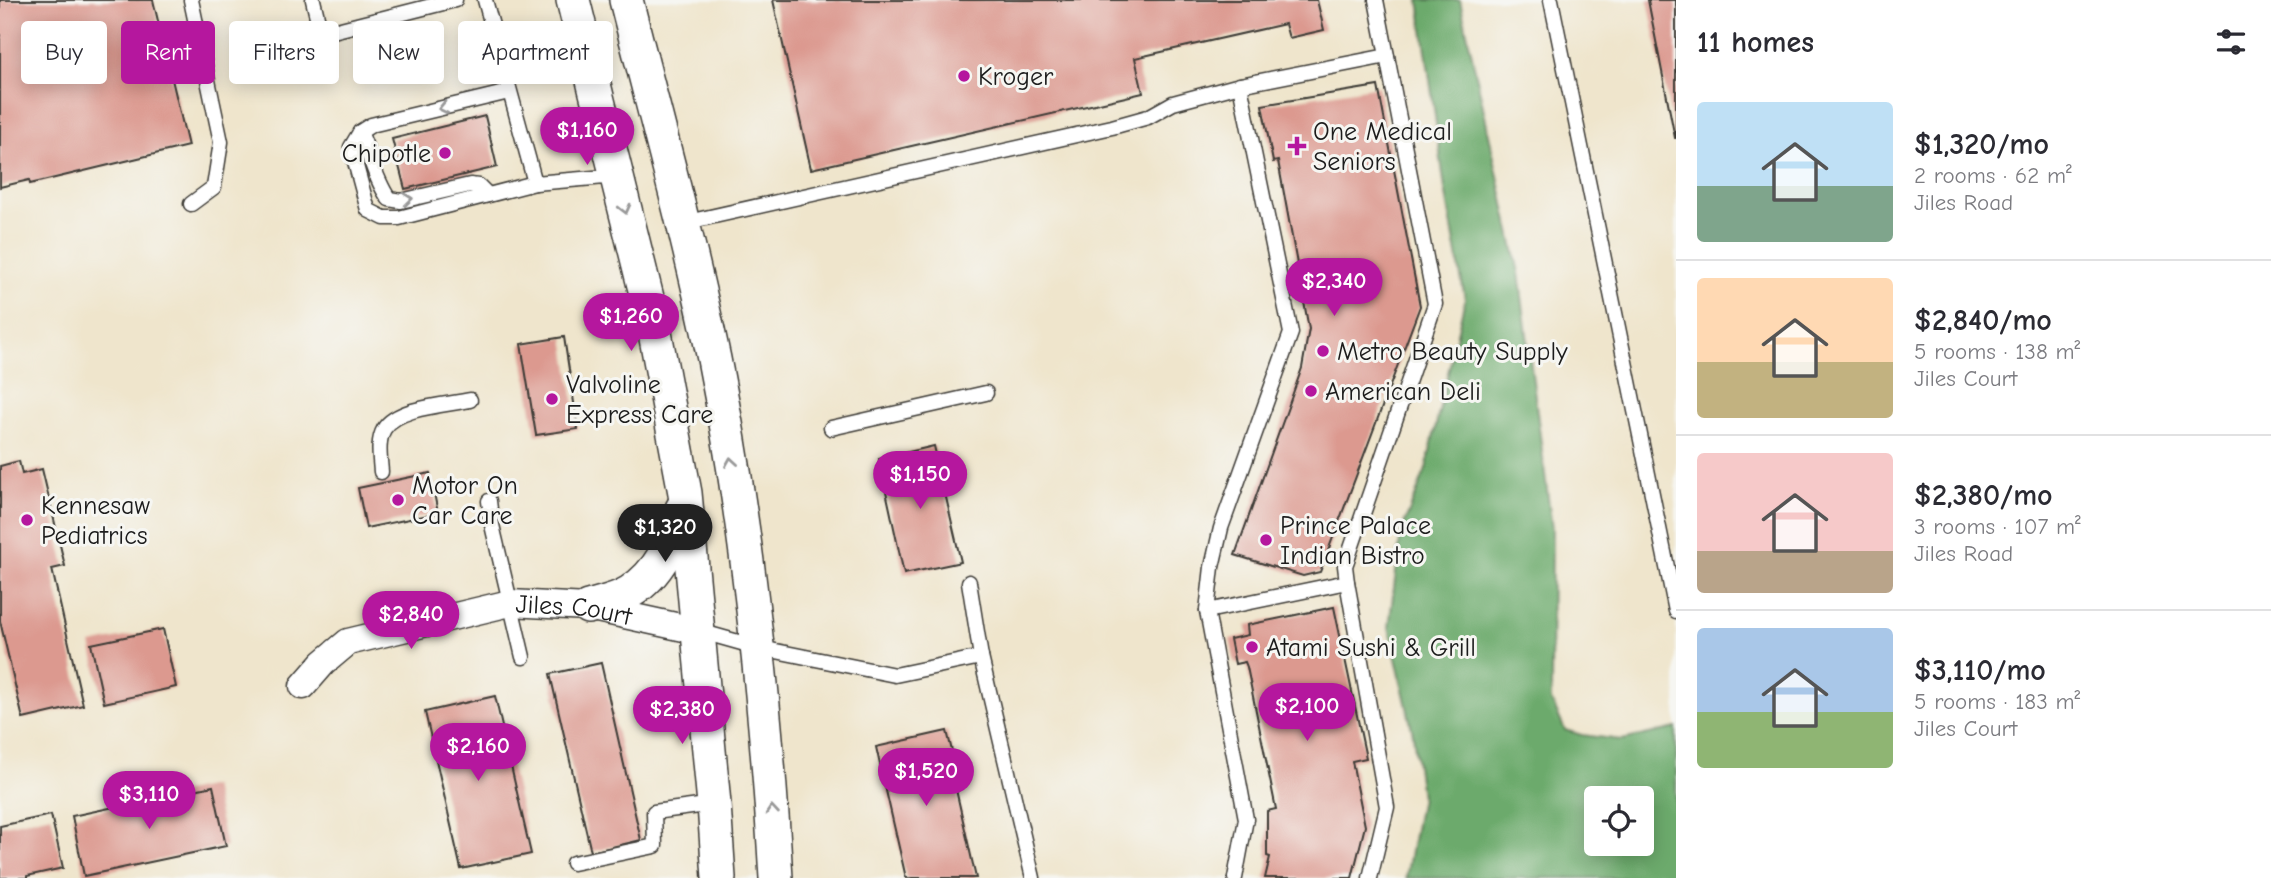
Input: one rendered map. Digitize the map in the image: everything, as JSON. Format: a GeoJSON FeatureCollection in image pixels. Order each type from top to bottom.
{"type":"FeatureCollection","features":[{"type":"Feature","properties":{"kind":"street"},"geometry":{"type":"LineString","coordinates":[[573,0],[653,322],[685,493],[719,878]]}},
{"type":"Feature","properties":{"kind":"street"},"geometry":{"type":"LineString","coordinates":[[626,0],[683,223],[726,429],[744,543],[756,647],[773,816],[776,878]]}},
{"type":"Feature","properties":{"kind":"street"},"geometry":{"type":"LineString","coordinates":[[588,607],[629,593],[662,559],[676,535],[685,493]]}},
{"type":"Feature","properties":{"kind":"street","name":"Jiles Court"},"geometry":{"type":"LineString","coordinates":[[303,686],[323,663],[348,642],[510,603],[588,607],[698,631]]}},
{"type":"Feature","properties":{"kind":"lane"},"geometry":{"type":"LineString","coordinates":[[191,0],[221,142],[214,187],[191,204]]}},
{"type":"Feature","properties":{"kind":"lane"},"geometry":{"type":"LineString","coordinates":[[313,0],[321,34],[353,26]]}},
{"type":"Feature","properties":{"kind":"lane"},"geometry":{"type":"LineString","coordinates":[[370,21],[415,0]]}},
{"type":"Feature","properties":{"kind":"lane"},"geometry":{"type":"LineString","coordinates":[[374,21],[455,0]]}},
{"type":"Feature","properties":{"kind":"lane"},"geometry":{"type":"LineString","coordinates":[[485,0],[534,183]]}},
{"type":"Feature","properties":{"kind":"lane"},"geometry":{"type":"LineString","coordinates":[[1370,878],[1387,807],[1345,566],[1434,304],[1376,0]]}},
{"type":"Feature","properties":{"kind":"lane"},"geometry":{"type":"LineString","coordinates":[[1550,0],[1676,611]]}},
{"type":"Feature","properties":{"kind":"lane"},"geometry":{"type":"LineString","coordinates":[[683,223],[1112,128],[1148,117],[1173,103],[1240,85],[1387,56]]}},
{"type":"Feature","properties":{"kind":"lane"},"geometry":{"type":"LineString","coordinates":[[1236,878],[1246,819],[1207,611],[1212,567],[1221,528],[1292,332],[1240,85]]}},
{"type":"Feature","properties":{"kind":"lane"},"geometry":{"type":"LineString","coordinates":[[509,92],[371,125],[360,132],[351,146],[368,210],[384,218],[399,218],[534,183],[617,176]]}},
{"type":"Feature","properties":{"kind":"lane"},"geometry":{"type":"LineString","coordinates":[[360,132],[372,159],[379,185],[389,199],[408,200],[470,185],[479,186],[488,195]]}},
{"type":"Feature","properties":{"kind":"lane"},"geometry":{"type":"LineString","coordinates":[[831,428],[986,393]]}},
{"type":"Feature","properties":{"kind":"lane"},"geometry":{"type":"LineString","coordinates":[[381,472],[380,442],[383,430],[391,420],[401,414],[470,400]]}},
{"type":"Feature","properties":{"kind":"lane"},"geometry":{"type":"LineString","coordinates":[[489,501],[523,657]]}},
{"type":"Feature","properties":{"kind":"lane"},"geometry":{"type":"LineString","coordinates":[[969,582],[981,657],[1033,878]]}},
{"type":"Feature","properties":{"kind":"lane"},"geometry":{"type":"LineString","coordinates":[[1207,611],[1347,582]]}},
{"type":"Feature","properties":{"kind":"lane"},"geometry":{"type":"LineString","coordinates":[[698,631],[756,647],[895,675],[981,657]]}},
{"type":"Feature","properties":{"kind":"lane"},"geometry":{"type":"LineString","coordinates":[[573,863],[655,846],[654,812],[714,804]]}},
{"type":"Feature","properties":{"kind":"green space"},"geometry":{"type":"Polygon","coordinates":[[[1419,0],[1460,0],[1519,273],[1552,528],[1551,700],[1565,730],[1582,735],[1622,740],[1676,728],[1676,878],[1406,878],[1421,797],[1413,734],[1389,627],[1401,532],[1426,469],[1465,299],[1445,189],[1419,0]]]}},
{"type":"Feature","properties":{"kind":"building"},"geometry":{"type":"Polygon","coordinates":[[[0,0],[153,0],[158,21],[121,21],[121,84],[173,84],[188,146],[30,184],[29,180],[0,187],[0,0]]]}},
{"type":"Feature","properties":{"kind":"building","name":"Kroger"},"geometry":{"type":"Polygon","coordinates":[[[773,0],[1317,0],[1324,30],[1289,38],[1285,24],[1135,58],[1143,93],[811,169],[773,0]]]}},
{"type":"Feature","properties":{"kind":"building"},"geometry":{"type":"Polygon","coordinates":[[[1648,0],[1676,0],[1676,138],[1675,138],[1648,0]]]}},
{"type":"Feature","properties":{"kind":"building"},"geometry":{"type":"Polygon","coordinates":[[[1378,86],[1420,306],[1320,572],[1303,576],[1235,555],[1302,368],[1309,329],[1278,161],[1273,162],[1262,105],[1378,86]]]}},
{"type":"Feature","properties":{"kind":"building","name":"Chipotle"},"geometry":{"type":"Polygon","coordinates":[[[485,116],[497,167],[405,189],[392,139],[485,116]]]}},
{"type":"Feature","properties":{"kind":"building","name":"Valvoline Express Care"},"geometry":{"type":"Polygon","coordinates":[[[564,337],[578,429],[536,435],[521,344],[564,337]]]}},
{"type":"Feature","properties":{"kind":"building"},"geometry":{"type":"Polygon","coordinates":[[[934,446],[961,562],[904,574],[879,459],[934,446]]]}},
{"type":"Feature","properties":{"kind":"building"},"geometry":{"type":"Polygon","coordinates":[[[19,461],[22,474],[42,469],[65,566],[52,569],[83,705],[23,719],[0,621],[0,466],[19,461]]]}},
{"type":"Feature","properties":{"kind":"building","name":"Motor On Car Care"},"geometry":{"type":"Polygon","coordinates":[[[430,473],[438,513],[366,528],[358,488],[430,473]]]}},
{"type":"Feature","properties":{"kind":"building"},"geometry":{"type":"Polygon","coordinates":[[[1334,607],[1366,758],[1352,761],[1365,826],[1352,878],[1265,878],[1270,857],[1267,856],[1267,811],[1276,809],[1247,667],[1245,662],[1235,664],[1230,639],[1248,635],[1247,625],[1334,607]]]}},
{"type":"Feature","properties":{"kind":"building"},"geometry":{"type":"Polygon","coordinates":[[[163,629],[176,687],[104,703],[91,644],[163,629]]]}},
{"type":"Feature","properties":{"kind":"building"},"geometry":{"type":"Polygon","coordinates":[[[601,663],[641,840],[591,852],[550,674],[601,663]]]}},
{"type":"Feature","properties":{"kind":"building"},"geometry":{"type":"Polygon","coordinates":[[[495,696],[531,854],[461,869],[425,712],[495,696]]]}},
{"type":"Feature","properties":{"kind":"building"},"geometry":{"type":"Polygon","coordinates":[[[947,731],[957,771],[952,772],[976,878],[906,878],[876,747],[947,731]]]}},
{"type":"Feature","properties":{"kind":"building"},"geometry":{"type":"Polygon","coordinates":[[[213,786],[226,846],[84,876],[72,816],[213,786]]]}},
{"type":"Feature","properties":{"kind":"building"},"geometry":{"type":"Polygon","coordinates":[[[51,815],[63,868],[27,878],[0,878],[0,826],[51,815]]]}},
{"type":"Feature","properties":{"kind":"place","name":"Kroger"},"geometry":{"type":"Point","coordinates":[964,76]}},
{"type":"Feature","properties":{"kind":"place","name":"One Medical Seniors"},"geometry":{"type":"Point","coordinates":[1297,146]}},
{"type":"Feature","properties":{"kind":"place","name":"Chipotle"},"geometry":{"type":"Point","coordinates":[445,153]}},
{"type":"Feature","properties":{"kind":"place","name":"Metro Beauty Supply"},"geometry":{"type":"Point","coordinates":[1323,351]}},
{"type":"Feature","properties":{"kind":"place","name":"American Deli"},"geometry":{"type":"Point","coordinates":[1311,391]}},
{"type":"Feature","properties":{"kind":"place","name":"Valvoline Express Care"},"geometry":{"type":"Point","coordinates":[552,399]}},
{"type":"Feature","properties":{"kind":"place","name":"Motor On Car Care"},"geometry":{"type":"Point","coordinates":[398,500]}},
{"type":"Feature","properties":{"kind":"place","name":"Kennesaw Pediatrics"},"geometry":{"type":"Point","coordinates":[27,520]}},
{"type":"Feature","properties":{"kind":"place","name":"Prince Palace Indian Bistro"},"geometry":{"type":"Point","coordinates":[1266,540]}},
{"type":"Feature","properties":{"kind":"place","name":"Atami Sushi & Grill"},"geometry":{"type":"Point","coordinates":[1252,647]}}]}
